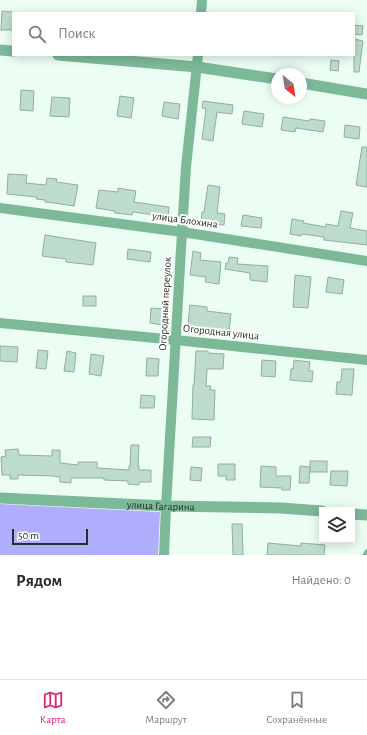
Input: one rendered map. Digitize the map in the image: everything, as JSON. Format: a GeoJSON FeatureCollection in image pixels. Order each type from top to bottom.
{"type":"FeatureCollection","features":[{"type":"Feature","properties":{"kind":"street"},"geometry":{"type":"LineString","coordinates":[[202,0],[202,12]]}},
{"type":"Feature","properties":{"kind":"street"},"geometry":{"type":"LineString","coordinates":[[0,50],[12,51]]}},
{"type":"Feature","properties":{"kind":"street"},"geometry":{"type":"LineString","coordinates":[[70,56],[197,67],[271,78]]}},
{"type":"Feature","properties":{"kind":"street","name":"Огородный переулок"},"geometry":{"type":"LineString","coordinates":[[164,555],[186,167],[198,56]]}},
{"type":"Feature","properties":{"kind":"street"},"geometry":{"type":"LineString","coordinates":[[307,84],[367,94]]}},
{"type":"Feature","properties":{"kind":"street","name":"улица Блохина"},"geometry":{"type":"LineString","coordinates":[[0,208],[182,232],[367,260]]}},
{"type":"Feature","properties":{"kind":"street","name":"Огородная улица"},"geometry":{"type":"LineString","coordinates":[[0,323],[367,360]]}},
{"type":"Feature","properties":{"kind":"street","name":"улица Гагарина"},"geometry":{"type":"LineString","coordinates":[[0,498],[166,506],[280,508],[319,511]]}},
{"type":"Feature","properties":{"kind":"street"},"geometry":{"type":"LineString","coordinates":[[355,514],[367,515]]}},
{"type":"Feature","properties":{"kind":"shaded area"},"geometry":{"type":"Polygon","coordinates":[[[0,504],[160,512],[158,555],[0,555],[0,504]]]}},
{"type":"Feature","properties":{"kind":"building"},"geometry":{"type":"Polygon","coordinates":[[[2,11],[13,12],[12,30],[1,30],[2,11]]]}},
{"type":"Feature","properties":{"kind":"building"},"geometry":{"type":"Polygon","coordinates":[[[355,25],[363,26],[362,35],[355,34],[355,25]]]}},
{"type":"Feature","properties":{"kind":"building"},"geometry":{"type":"Polygon","coordinates":[[[355,39],[363,41],[359,72],[354,72],[355,39]]]}},
{"type":"Feature","properties":{"kind":"building"},"geometry":{"type":"Polygon","coordinates":[[[331,60],[339,61],[338,71],[330,70],[331,60]]]}},
{"type":"Feature","properties":{"kind":"building"},"geometry":{"type":"Polygon","coordinates":[[[21,90],[34,91],[33,111],[20,110],[21,90]]]}},
{"type":"Feature","properties":{"kind":"building"},"geometry":{"type":"Polygon","coordinates":[[[120,96],[134,98],[131,118],[117,116],[120,96]]]}},
{"type":"Feature","properties":{"kind":"building"},"geometry":{"type":"Polygon","coordinates":[[[52,97],[70,98],[69,117],[50,116],[52,97]]]}},
{"type":"Feature","properties":{"kind":"building"},"geometry":{"type":"Polygon","coordinates":[[[203,101],[233,105],[232,114],[217,112],[213,141],[202,139],[206,109],[202,108],[203,101]]]}},
{"type":"Feature","properties":{"kind":"building"},"geometry":{"type":"Polygon","coordinates":[[[164,102],[180,104],[178,119],[162,116],[164,102]]]}},
{"type":"Feature","properties":{"kind":"building"},"geometry":{"type":"Polygon","coordinates":[[[244,111],[264,114],[262,127],[242,124],[244,111]]]}},
{"type":"Feature","properties":{"kind":"building"},"geometry":{"type":"Polygon","coordinates":[[[283,117],[309,121],[310,119],[325,121],[323,132],[296,128],[295,132],[281,130],[283,117]]]}},
{"type":"Feature","properties":{"kind":"building"},"geometry":{"type":"Polygon","coordinates":[[[345,125],[360,127],[359,139],[344,137],[345,125]]]}},
{"type":"Feature","properties":{"kind":"building"},"geometry":{"type":"Polygon","coordinates":[[[362,147],[367,147],[367,187],[356,185],[362,147]]]}},
{"type":"Feature","properties":{"kind":"building"},"geometry":{"type":"Polygon","coordinates":[[[8,174],[27,175],[26,183],[46,185],[47,178],[57,179],[56,182],[78,185],[74,206],[45,202],[45,200],[36,199],[37,197],[7,194],[8,174]]]}},
{"type":"Feature","properties":{"kind":"building"},"geometry":{"type":"Polygon","coordinates":[[[208,185],[220,187],[217,213],[225,214],[224,225],[201,223],[208,185]]]}},
{"type":"Feature","properties":{"kind":"building"},"geometry":{"type":"Polygon","coordinates":[[[118,188],[136,191],[134,202],[169,207],[168,217],[133,212],[132,215],[115,213],[115,211],[96,208],[99,190],[118,192],[118,188]]]}},
{"type":"Feature","properties":{"kind":"building"},"geometry":{"type":"Polygon","coordinates":[[[341,211],[353,213],[350,228],[367,231],[367,245],[324,240],[324,237],[290,234],[292,219],[304,221],[303,223],[326,227],[326,224],[338,226],[341,211]]]}},
{"type":"Feature","properties":{"kind":"building"},"geometry":{"type":"Polygon","coordinates":[[[243,215],[262,218],[261,228],[241,226],[243,215]]]}},
{"type":"Feature","properties":{"kind":"building"},"geometry":{"type":"Polygon","coordinates":[[[45,235],[96,243],[93,265],[66,262],[66,259],[42,256],[45,235]]]}},
{"type":"Feature","properties":{"kind":"building"},"geometry":{"type":"Polygon","coordinates":[[[128,249],[151,252],[150,262],[127,259],[128,249]]]}},
{"type":"Feature","properties":{"kind":"building"},"geometry":{"type":"Polygon","coordinates":[[[193,251],[201,253],[200,260],[221,262],[219,284],[205,282],[206,277],[190,275],[193,251]]]}},
{"type":"Feature","properties":{"kind":"building"},"geometry":{"type":"Polygon","coordinates":[[[229,257],[238,258],[237,264],[268,266],[267,282],[250,280],[250,273],[225,269],[229,257]]]}},
{"type":"Feature","properties":{"kind":"building"},"geometry":{"type":"Polygon","coordinates":[[[295,275],[311,277],[308,308],[293,307],[295,275]]]}},
{"type":"Feature","properties":{"kind":"building"},"geometry":{"type":"Polygon","coordinates":[[[328,277],[344,280],[342,294],[326,292],[328,277]]]}},
{"type":"Feature","properties":{"kind":"building"},"geometry":{"type":"Polygon","coordinates":[[[83,296],[96,296],[96,306],[83,306],[83,296]]]}},
{"type":"Feature","properties":{"kind":"building"},"geometry":{"type":"Polygon","coordinates":[[[190,305],[207,307],[207,311],[231,314],[229,331],[205,328],[204,335],[187,333],[190,305]]]}},
{"type":"Feature","properties":{"kind":"building"},"geometry":{"type":"Polygon","coordinates":[[[151,308],[164,309],[163,325],[150,323],[151,308]]]}},
{"type":"Feature","properties":{"kind":"building"},"geometry":{"type":"Polygon","coordinates":[[[0,346],[18,347],[17,362],[0,361],[0,346]]]}},
{"type":"Feature","properties":{"kind":"building"},"geometry":{"type":"Polygon","coordinates":[[[38,350],[48,351],[46,369],[36,368],[38,350]]]}},
{"type":"Feature","properties":{"kind":"building"},"geometry":{"type":"Polygon","coordinates":[[[67,351],[76,353],[74,372],[64,371],[67,351]]]}},
{"type":"Feature","properties":{"kind":"building"},"geometry":{"type":"Polygon","coordinates":[[[196,351],[208,351],[208,353],[224,354],[223,369],[207,369],[206,386],[211,386],[210,390],[215,390],[214,420],[192,419],[196,351]]]}},
{"type":"Feature","properties":{"kind":"building"},"geometry":{"type":"Polygon","coordinates":[[[91,354],[104,356],[101,376],[89,374],[91,354]]]}},
{"type":"Feature","properties":{"kind":"building"},"geometry":{"type":"Polygon","coordinates":[[[147,358],[159,359],[158,376],[146,376],[147,358]]]}},
{"type":"Feature","properties":{"kind":"building"},"geometry":{"type":"Polygon","coordinates":[[[262,360],[276,361],[275,377],[261,376],[262,360]]]}},
{"type":"Feature","properties":{"kind":"building"},"geometry":{"type":"Polygon","coordinates":[[[294,360],[310,362],[309,371],[313,371],[312,382],[290,380],[294,360]]]}},
{"type":"Feature","properties":{"kind":"building"},"geometry":{"type":"Polygon","coordinates":[[[342,369],[354,369],[352,395],[336,394],[337,382],[341,382],[342,369]]]}},
{"type":"Feature","properties":{"kind":"building"},"geometry":{"type":"Polygon","coordinates":[[[141,395],[155,396],[154,408],[140,408],[141,395]]]}},
{"type":"Feature","properties":{"kind":"building"},"geometry":{"type":"Polygon","coordinates":[[[193,437],[211,437],[210,447],[192,447],[193,437]]]}},
{"type":"Feature","properties":{"kind":"building"},"geometry":{"type":"Polygon","coordinates":[[[131,445],[139,445],[139,470],[151,470],[151,482],[139,482],[139,485],[128,484],[128,481],[104,480],[104,478],[71,478],[71,483],[60,482],[60,477],[53,476],[18,475],[18,479],[10,479],[10,475],[2,475],[1,457],[6,456],[5,450],[18,449],[19,455],[52,456],[52,450],[60,450],[60,463],[78,465],[78,462],[97,462],[97,468],[129,470],[131,445]]]}},
{"type":"Feature","properties":{"kind":"building"},"geometry":{"type":"Polygon","coordinates":[[[310,461],[327,461],[327,472],[310,472],[310,461]]]}},
{"type":"Feature","properties":{"kind":"building"},"geometry":{"type":"Polygon","coordinates":[[[218,464],[235,464],[235,480],[226,480],[226,476],[218,476],[218,464]]]}},
{"type":"Feature","properties":{"kind":"building"},"geometry":{"type":"Polygon","coordinates":[[[261,466],[276,467],[276,476],[291,476],[290,490],[260,487],[261,466]]]}},
{"type":"Feature","properties":{"kind":"building"},"geometry":{"type":"Polygon","coordinates":[[[300,466],[310,467],[309,483],[299,483],[300,466]]]}},
{"type":"Feature","properties":{"kind":"building"},"geometry":{"type":"Polygon","coordinates":[[[191,467],[202,468],[201,481],[190,480],[191,467]]]}},
{"type":"Feature","properties":{"kind":"building"},"geometry":{"type":"Polygon","coordinates":[[[331,471],[348,471],[347,486],[330,485],[331,471]]]}},
{"type":"Feature","properties":{"kind":"building"},"geometry":{"type":"Polygon","coordinates":[[[232,524],[242,524],[243,555],[233,555],[232,524]]]}},
{"type":"Feature","properties":{"kind":"building"},"geometry":{"type":"Polygon","coordinates":[[[268,543],[301,546],[301,543],[325,545],[324,555],[267,555],[268,543]]]}}]}
